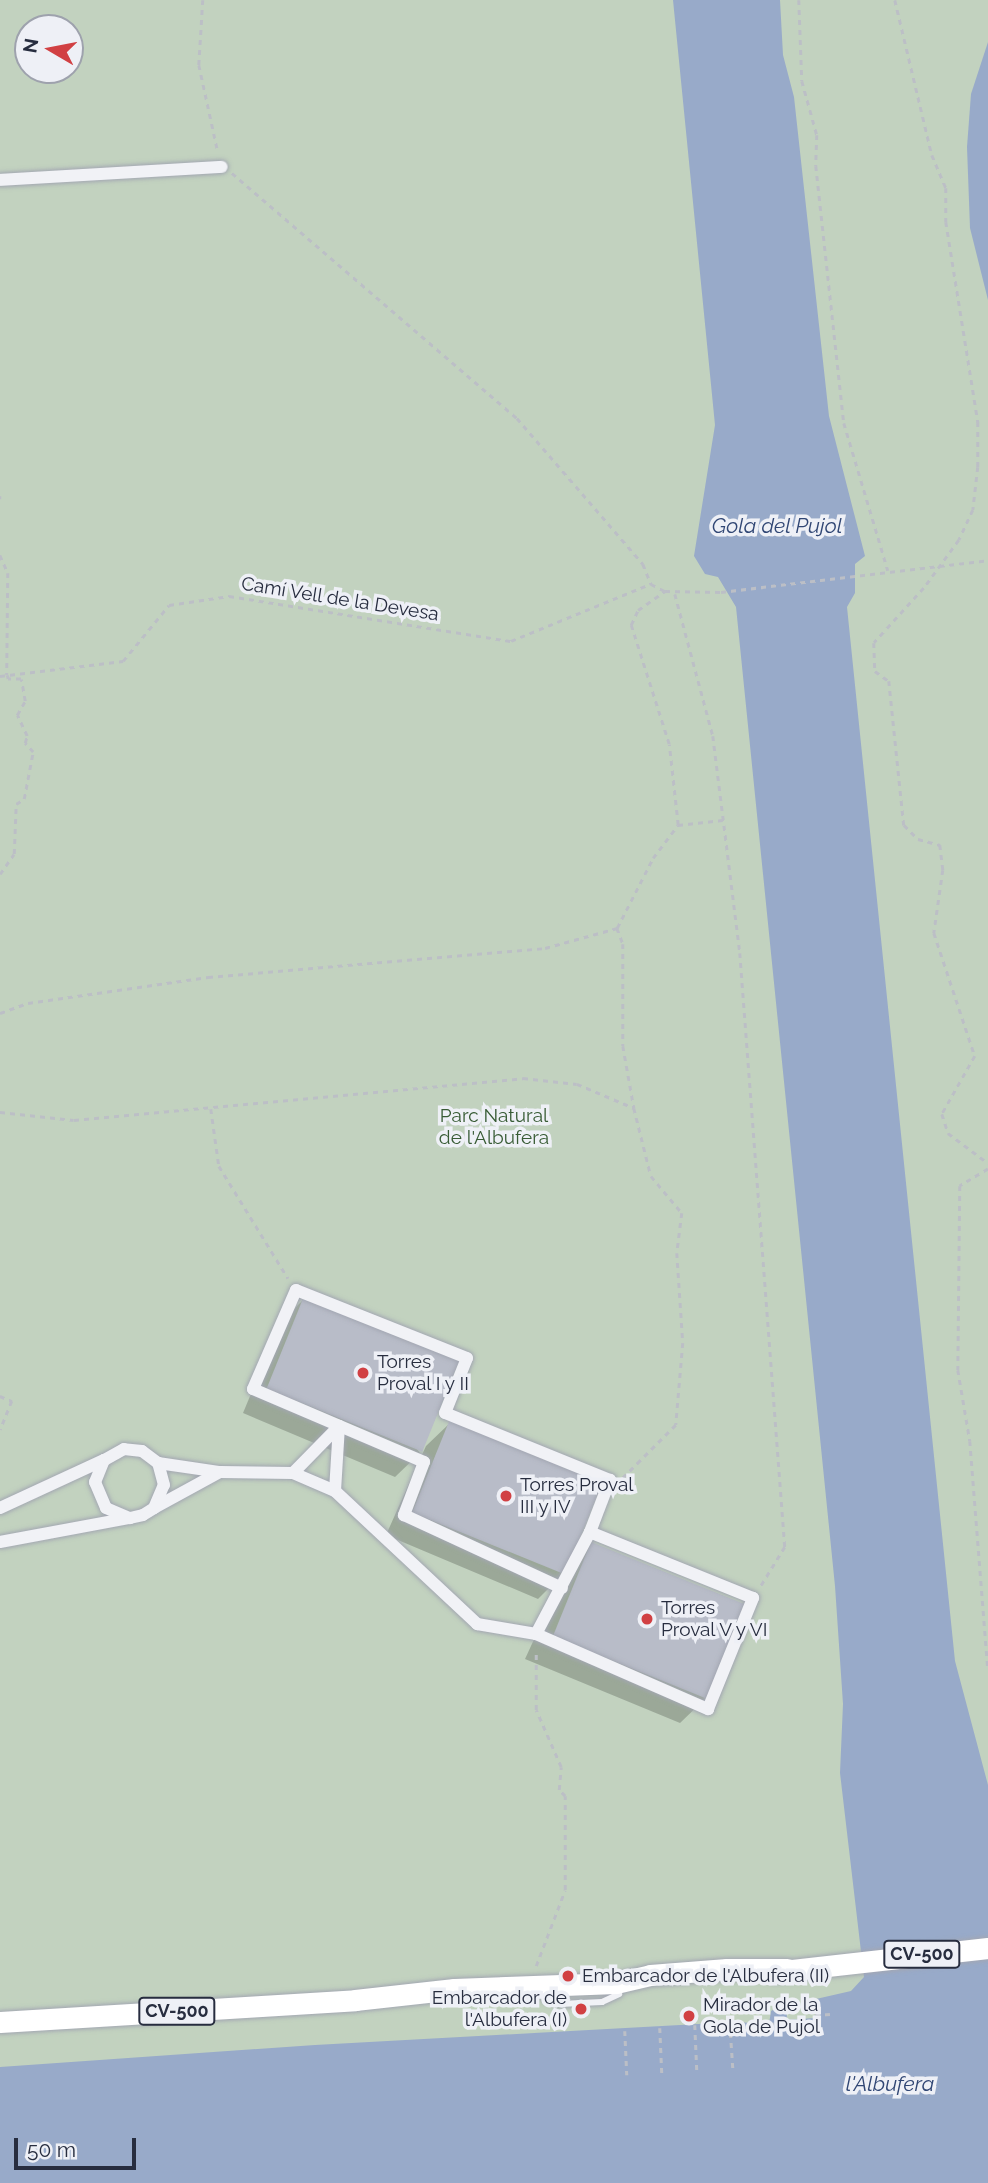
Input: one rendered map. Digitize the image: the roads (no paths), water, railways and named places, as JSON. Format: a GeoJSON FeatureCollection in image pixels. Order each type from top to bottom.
{"type":"FeatureCollection","features":[{"type":"Feature","properties":{"kind":"main road","name":"CV-500"},"geometry":{"type":"LineString","coordinates":[[0,2022],[355,2000],[390,1993],[626,1987],[727,1969],[787,1969],[988,1948]]}},
{"type":"Feature","properties":{"kind":"street"},"geometry":{"type":"LineString","coordinates":[[0,180],[222,167]]}},
{"type":"Feature","properties":{"kind":"street"},"geometry":{"type":"LineString","coordinates":[[536,1634],[562,1588],[590,1532],[610,1480],[444,1413],[467,1358],[296,1290],[253,1389],[424,1462],[404,1515],[562,1588]]}},
{"type":"Feature","properties":{"kind":"street"},"geometry":{"type":"LineString","coordinates":[[293,1473],[339,1426]]}},
{"type":"Feature","properties":{"kind":"street"},"geometry":{"type":"LineString","coordinates":[[335,1491],[339,1426]]}},
{"type":"Feature","properties":{"kind":"street"},"geometry":{"type":"LineString","coordinates":[[0,1508],[124,1449],[142,1451],[158,1463],[220,1472],[293,1473],[335,1491],[477,1623],[536,1634],[708,1709],[753,1598],[590,1532]]}},
{"type":"Feature","properties":{"kind":"street"},"geometry":{"type":"LineString","coordinates":[[104,1460],[95,1482],[106,1508],[130,1518]]}},
{"type":"Feature","properties":{"kind":"street"},"geometry":{"type":"LineString","coordinates":[[154,1508],[164,1485],[158,1463]]}},
{"type":"Feature","properties":{"kind":"street"},"geometry":{"type":"LineString","coordinates":[[0,1542],[130,1518],[220,1472]]}},
{"type":"Feature","properties":{"kind":"water","name":"Gola del Pujol"},"geometry":{"type":"Polygon","coordinates":[[[673,0],[780,0],[783,55],[794,97],[829,416],[865,556],[855,564],[855,593],[847,607],[955,1661],[988,1785],[988,2183],[0,2183],[0,2067],[315,2045],[735,2022],[769,2024],[771,2011],[786,2003],[787,2020],[815,2018],[816,1999],[851,1991],[864,1977],[840,1773],[843,1704],[835,1586],[736,607],[718,577],[705,574],[694,556],[715,425],[673,0]]]}},
{"type":"Feature","properties":{"kind":"water"},"geometry":{"type":"Polygon","coordinates":[[[988,42],[988,300],[970,228],[967,147],[971,94],[988,42]]]}},
{"type":"Feature","properties":{"kind":"place","name":"Torres Proval I y II"},"geometry":{"type":"Point","coordinates":[363,1373]}},
{"type":"Feature","properties":{"kind":"place","name":"Torres Proval III y IV"},"geometry":{"type":"Point","coordinates":[506,1496]}},
{"type":"Feature","properties":{"kind":"place","name":"Torres Proval V y VI"},"geometry":{"type":"Point","coordinates":[647,1619]}},
{"type":"Feature","properties":{"kind":"place","name":"Embarcador de l'Albufera (II)"},"geometry":{"type":"Point","coordinates":[568,1976]}},
{"type":"Feature","properties":{"kind":"place","name":"Embarcador de l'Albufera (I)"},"geometry":{"type":"Point","coordinates":[581,2009]}},
{"type":"Feature","properties":{"kind":"place","name":"Mirador de la Gola de Pujol"},"geometry":{"type":"Point","coordinates":[689,2016]}},
{"type":"Feature","properties":{"kind":"park label","name":"Parc Natural de l'Albufera"},"geometry":{"type":"Point","coordinates":[494,1127]}},
{"type":"Feature","properties":{"kind":"water label","name":"l'Albufera"},"geometry":{"type":"Point","coordinates":[890,2084]}}]}
